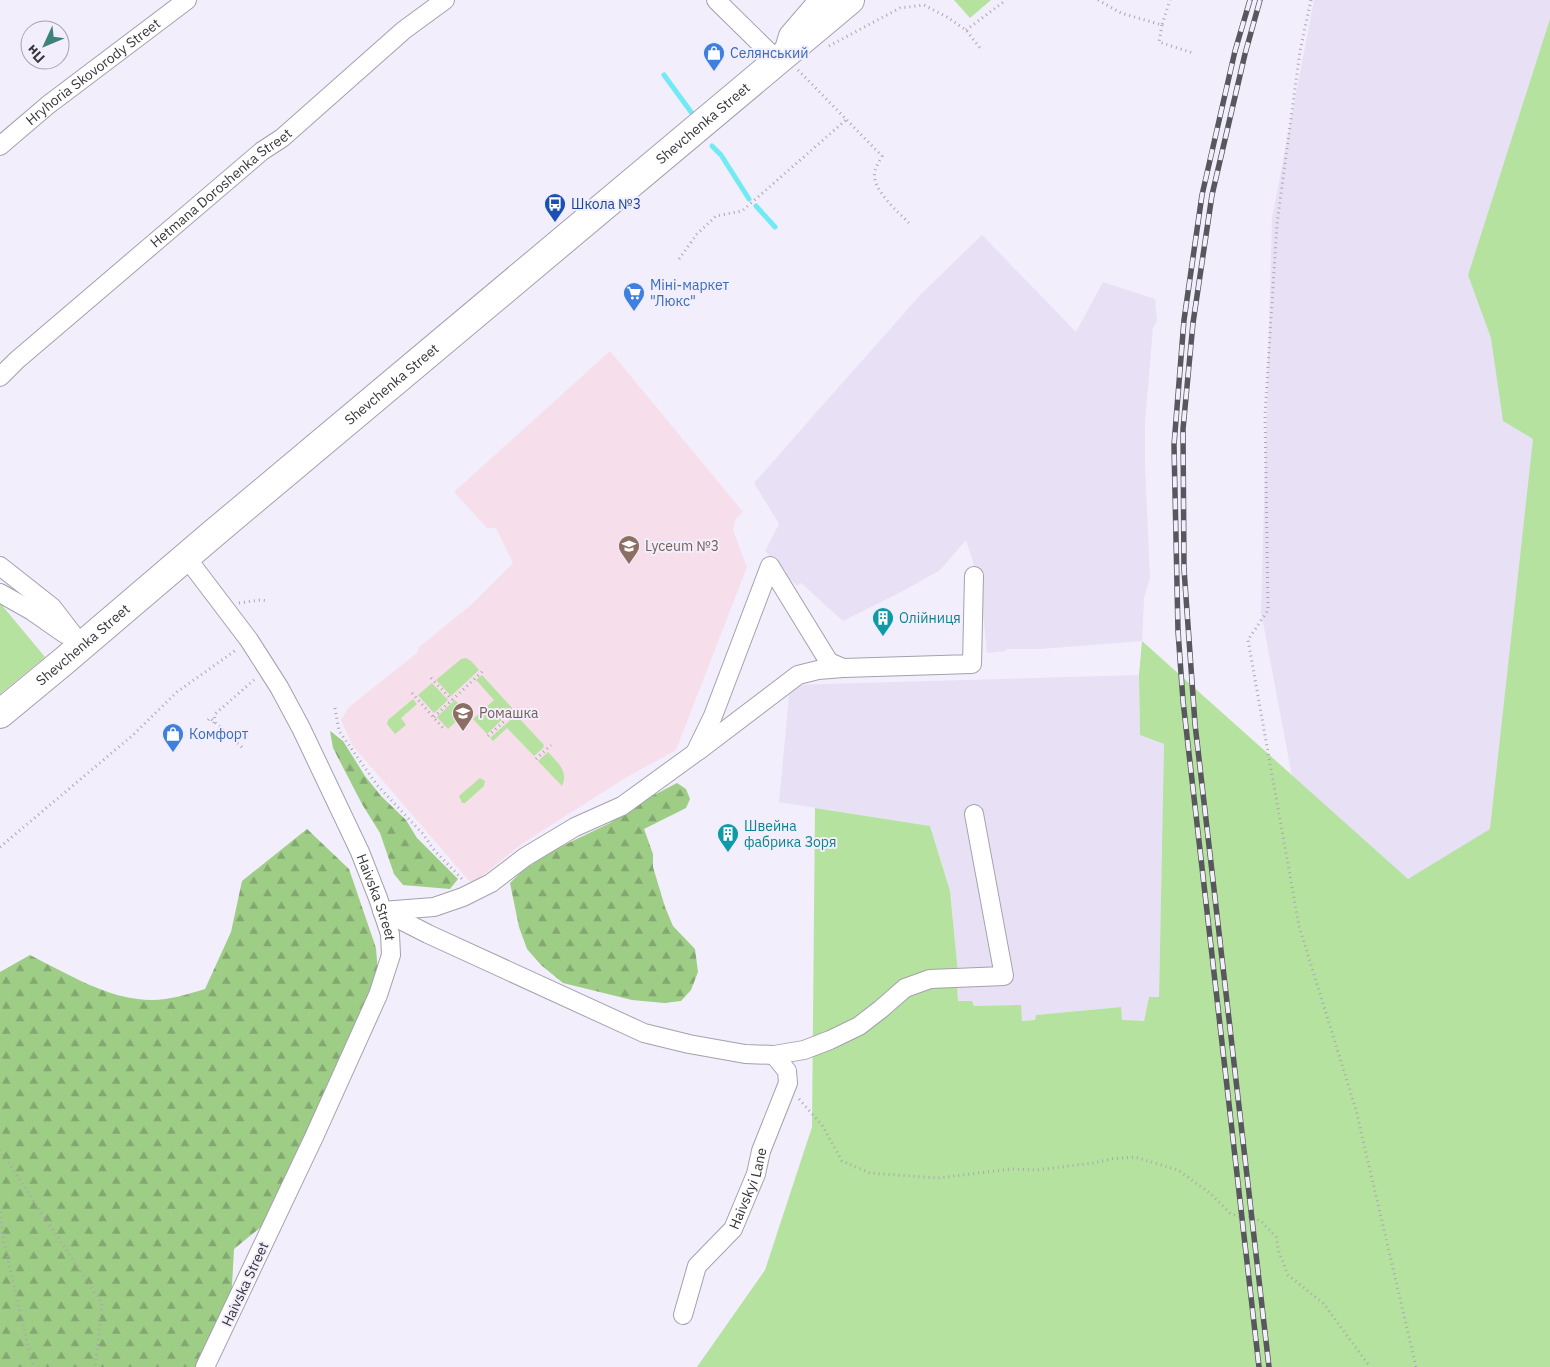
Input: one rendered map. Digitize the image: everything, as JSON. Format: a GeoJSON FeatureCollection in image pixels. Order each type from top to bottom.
{"type":"FeatureCollection","features":[{"type":"Feature","properties":{"kind":"main road","name":"Shevchenka Street"},"geometry":{"type":"LineString","coordinates":[[781,58],[791,36],[822,0]]}},
{"type":"Feature","properties":{"kind":"main road","name":"Shevchenka Street"},"geometry":{"type":"LineString","coordinates":[[0,714],[850,0]]}},
{"type":"Feature","properties":{"kind":"street","name":"Hryhoria Skovorody Street"},"geometry":{"type":"LineString","coordinates":[[0,146],[48,105],[187,0]]}},
{"type":"Feature","properties":{"kind":"street","name":"Hetmana Doroshenka Street"},"geometry":{"type":"LineString","coordinates":[[0,377],[29,350],[262,151],[282,138],[404,30],[445,0]]}},
{"type":"Feature","properties":{"kind":"street"},"geometry":{"type":"LineString","coordinates":[[716,0],[781,58]]}},
{"type":"Feature","properties":{"kind":"street","name":"Haivska Street"},"geometry":{"type":"LineString","coordinates":[[186,557],[249,640],[301,728],[360,852],[390,934],[391,955],[378,994],[314,1137],[205,1367]]}},
{"type":"Feature","properties":{"kind":"street"},"geometry":{"type":"LineString","coordinates":[[0,566],[52,607],[66,660]]}},
{"type":"Feature","properties":{"kind":"street"},"geometry":{"type":"LineString","coordinates":[[695,753],[713,716],[770,566],[829,662],[843,668]]}},
{"type":"Feature","properties":{"kind":"street"},"geometry":{"type":"LineString","coordinates":[[382,911],[434,907],[474,892],[491,883],[525,857],[574,827],[622,806],[798,675],[818,670],[843,668],[972,664],[974,576]]}},
{"type":"Feature","properties":{"kind":"street"},"geometry":{"type":"LineString","coordinates":[[0,593],[32,611],[66,660]]}},
{"type":"Feature","properties":{"kind":"street"},"geometry":{"type":"LineString","coordinates":[[382,911],[644,1033],[713,1049],[745,1054],[774,1055],[804,1050],[859,1026],[882,1009],[905,988],[930,979],[1004,976],[974,814]]}},
{"type":"Feature","properties":{"kind":"street"},"geometry":{"type":"LineString","coordinates":[[774,1055],[788,1071],[787,1088]]}},
{"type":"Feature","properties":{"kind":"street","name":"Haivskyi Lane"},"geometry":{"type":"LineString","coordinates":[[683,1315],[697,1266],[733,1229],[756,1174],[761,1151],[787,1088]]}},
{"type":"Feature","properties":{"kind":"path"},"geometry":{"type":"LineString","coordinates":[[966,30],[1006,0]]}},
{"type":"Feature","properties":{"kind":"path"},"geometry":{"type":"LineString","coordinates":[[1098,0],[1121,13],[1162,25]]}},
{"type":"Feature","properties":{"kind":"path"},"geometry":{"type":"LineString","coordinates":[[1170,0],[1159,42],[1193,53]]}},
{"type":"Feature","properties":{"kind":"path"},"geometry":{"type":"LineString","coordinates":[[1311,0],[1300,51],[1276,224],[1265,414],[1268,610],[1248,640],[1299,926],[1356,1110],[1416,1367]]}},
{"type":"Feature","properties":{"kind":"path"},"geometry":{"type":"LineString","coordinates":[[825,47],[833,45],[900,8],[924,4],[966,30],[980,48]]}},
{"type":"Feature","properties":{"kind":"path"},"geometry":{"type":"LineString","coordinates":[[781,58],[847,119],[882,156],[874,171],[874,182],[885,198],[909,223]]}},
{"type":"Feature","properties":{"kind":"path"},"geometry":{"type":"LineString","coordinates":[[679,260],[697,234],[716,216],[742,211],[847,119]]}},
{"type":"Feature","properties":{"kind":"path"},"geometry":{"type":"LineString","coordinates":[[223,606],[249,601],[268,601]]}},
{"type":"Feature","properties":{"kind":"path"},"geometry":{"type":"LineString","coordinates":[[0,847],[133,736],[177,692],[249,640]]}},
{"type":"Feature","properties":{"kind":"path"},"geometry":{"type":"LineString","coordinates":[[214,723],[215,714],[267,668]]}},
{"type":"Feature","properties":{"kind":"path"},"geometry":{"type":"LineString","coordinates":[[434,717],[485,669]]}},
{"type":"Feature","properties":{"kind":"path"},"geometry":{"type":"LineString","coordinates":[[430,678],[452,700]]}},
{"type":"Feature","properties":{"kind":"path"},"geometry":{"type":"LineString","coordinates":[[412,693],[444,729]]}},
{"type":"Feature","properties":{"kind":"path"},"geometry":{"type":"LineString","coordinates":[[335,708],[339,731],[378,785],[423,834],[434,850],[474,892]]}},
{"type":"Feature","properties":{"kind":"path"},"geometry":{"type":"LineString","coordinates":[[488,736],[519,708]]}},
{"type":"Feature","properties":{"kind":"path"},"geometry":{"type":"LineString","coordinates":[[208,720],[210,718],[244,749]]}},
{"type":"Feature","properties":{"kind":"path"},"geometry":{"type":"LineString","coordinates":[[536,759],[551,745]]}},
{"type":"Feature","properties":{"kind":"path"},"geometry":{"type":"LineString","coordinates":[[787,1088],[822,1125],[842,1161],[870,1174],[938,1178],[1011,1170],[1036,1170],[1135,1157],[1178,1170],[1211,1194],[1230,1213],[1242,1218],[1252,1218],[1262,1222],[1276,1237],[1279,1252],[1288,1275],[1324,1304],[1370,1367]]}},
{"type":"Feature","properties":{"kind":"path"},"geometry":{"type":"LineString","coordinates":[[0,1150],[102,1304],[95,1367]]}},
{"type":"Feature","properties":{"kind":"path"},"geometry":{"type":"LineString","coordinates":[[0,1212],[4,1243],[34,1367]]}},
{"type":"Feature","properties":{"kind":"shaded area"},"geometry":{"type":"Polygon","coordinates":[[[1314,0],[1550,0],[1550,823],[1436,931],[1316,903],[1261,612],[1272,218],[1314,0]]]}},
{"type":"Feature","properties":{"kind":"shaded area"},"geometry":{"type":"Polygon","coordinates":[[[982,235],[1076,332],[1103,282],[1155,299],[1157,321],[1153,328],[1145,421],[1150,578],[1144,598],[1142,641],[1041,649],[1006,649],[1006,651],[987,653],[980,583],[966,540],[940,570],[843,621],[801,583],[797,586],[785,574],[787,572],[765,551],[779,524],[754,483],[920,295],[982,235]]]}},
{"type":"Feature","properties":{"kind":"shaded area","name":"Lyceum №3"},"geometry":{"type":"Polygon","coordinates":[[[610,351],[743,512],[735,520],[733,530],[747,567],[676,750],[622,780],[523,843],[471,883],[352,745],[341,720],[349,707],[417,653],[419,647],[471,605],[513,563],[496,528],[487,528],[454,492],[610,351]]]}},
{"type":"Feature","properties":{"kind":"shaded area"},"geometry":{"type":"Polygon","coordinates":[[[1139,675],[1140,735],[1164,744],[1159,997],[1149,997],[1144,1021],[1122,1021],[1120,1007],[1036,1015],[1035,1020],[1022,1021],[1020,1005],[974,1006],[958,1001],[957,983],[959,983],[950,891],[930,826],[779,802],[790,685],[1139,675]]]}},
{"type":"Feature","properties":{"kind":"green space"},"geometry":{"type":"Polygon","coordinates":[[[954,0],[991,0],[970,18],[954,0]]]}},
{"type":"Feature","properties":{"kind":"green space"},"geometry":{"type":"Polygon","coordinates":[[[1550,19],[1550,1367],[697,1367],[765,1270],[812,1127],[815,808],[930,826],[950,891],[959,983],[957,984],[958,1001],[972,1001],[974,1006],[1021,1005],[1022,1021],[1035,1020],[1036,1015],[1121,1007],[1122,1020],[1144,1021],[1149,997],[1159,997],[1164,744],[1140,735],[1139,675],[1142,641],[1408,879],[1490,829],[1533,439],[1503,421],[1491,338],[1468,275],[1550,19]]]}},
{"type":"Feature","properties":{"kind":"green space"},"geometry":{"type":"Polygon","coordinates":[[[0,603],[45,657],[0,694],[0,603]]]}},
{"type":"Feature","properties":{"kind":"green space"},"geometry":{"type":"Polygon","coordinates":[[[466,658],[479,670],[451,696],[436,680],[461,659],[466,658]]]}},
{"type":"Feature","properties":{"kind":"green space"},"geometry":{"type":"Polygon","coordinates":[[[482,675],[513,709],[487,734],[473,719],[494,700],[476,680],[482,675]]]}},
{"type":"Feature","properties":{"kind":"green space"},"geometry":{"type":"Polygon","coordinates":[[[432,683],[448,700],[434,713],[418,695],[432,683]]]}},
{"type":"Feature","properties":{"kind":"green space"},"geometry":{"type":"Polygon","coordinates":[[[413,699],[417,704],[401,718],[406,725],[395,734],[387,724],[388,720],[413,699]]]}},
{"type":"Feature","properties":{"kind":"green space"},"geometry":{"type":"Polygon","coordinates":[[[455,700],[466,712],[448,729],[437,717],[455,700]]]}},
{"type":"Feature","properties":{"kind":"green space"},"geometry":{"type":"Polygon","coordinates":[[[516,715],[544,745],[534,756],[507,728],[493,741],[490,738],[516,715]]]}},
{"type":"Feature","properties":{"kind":"green space"},"geometry":{"type":"Polygon","coordinates":[[[330,731],[343,741],[365,776],[381,796],[406,820],[417,838],[458,879],[450,889],[403,885],[394,874],[380,833],[362,804],[333,748],[330,731]]]}},
{"type":"Feature","properties":{"kind":"green space"},"geometry":{"type":"Polygon","coordinates":[[[548,752],[563,771],[564,781],[562,786],[538,761],[548,752]]]}},
{"type":"Feature","properties":{"kind":"green space"},"geometry":{"type":"Polygon","coordinates":[[[480,778],[485,781],[484,786],[465,803],[462,803],[459,796],[480,778]]]}},
{"type":"Feature","properties":{"kind":"green space"},"geometry":{"type":"Polygon","coordinates":[[[677,783],[686,789],[690,799],[686,808],[644,829],[653,854],[653,867],[673,926],[695,949],[698,972],[691,990],[681,1001],[664,1003],[632,1000],[563,983],[541,965],[527,949],[519,927],[510,883],[522,871],[554,850],[610,823],[639,803],[677,783]]]}},
{"type":"Feature","properties":{"kind":"green space"},"geometry":{"type":"Polygon","coordinates":[[[307,829],[349,869],[376,948],[378,973],[267,1222],[234,1249],[231,1304],[196,1367],[0,1367],[0,972],[30,955],[89,985],[120,996],[136,999],[165,999],[205,989],[231,932],[242,881],[307,829]]]}},
{"type":"Feature","properties":{"kind":"waterway"},"geometry":{"type":"LineString","coordinates":[[664,75],[694,116]]}},
{"type":"Feature","properties":{"kind":"waterway"},"geometry":{"type":"LineString","coordinates":[[712,146],[721,155],[749,199]]}},
{"type":"Feature","properties":{"kind":"waterway"},"geometry":{"type":"LineString","coordinates":[[756,206],[775,227]]}},
{"type":"Feature","properties":{"kind":"railway"},"geometry":{"type":"LineString","coordinates":[[1250,0],[1235,51],[1202,195],[1184,320],[1174,445],[1178,631],[1183,701],[1259,1367]]}},
{"type":"Feature","properties":{"kind":"railway"},"geometry":{"type":"LineString","coordinates":[[1260,0],[1245,54],[1212,195],[1193,323],[1183,429],[1184,569],[1195,724],[1269,1367]]}},
{"type":"Feature","properties":{"kind":"place","name":"Селянський"},"geometry":{"type":"Point","coordinates":[714,72]}},
{"type":"Feature","properties":{"kind":"place","name":"Школа №3"},"geometry":{"type":"Point","coordinates":[555,223]}},
{"type":"Feature","properties":{"kind":"place","name":"Міні-маркет \"Люкс\""},"geometry":{"type":"Point","coordinates":[634,312]}},
{"type":"Feature","properties":{"kind":"place","name":"Lyceum №3"},"geometry":{"type":"Point","coordinates":[629,565]}},
{"type":"Feature","properties":{"kind":"place","name":"Олійниця"},"geometry":{"type":"Point","coordinates":[883,637]}},
{"type":"Feature","properties":{"kind":"place","name":"Ромашка"},"geometry":{"type":"Point","coordinates":[463,732]}},
{"type":"Feature","properties":{"kind":"place","name":"Комфорт"},"geometry":{"type":"Point","coordinates":[173,753]}},
{"type":"Feature","properties":{"kind":"place","name":"Швейна фабрика Зоря"},"geometry":{"type":"Point","coordinates":[728,853]}}]}
